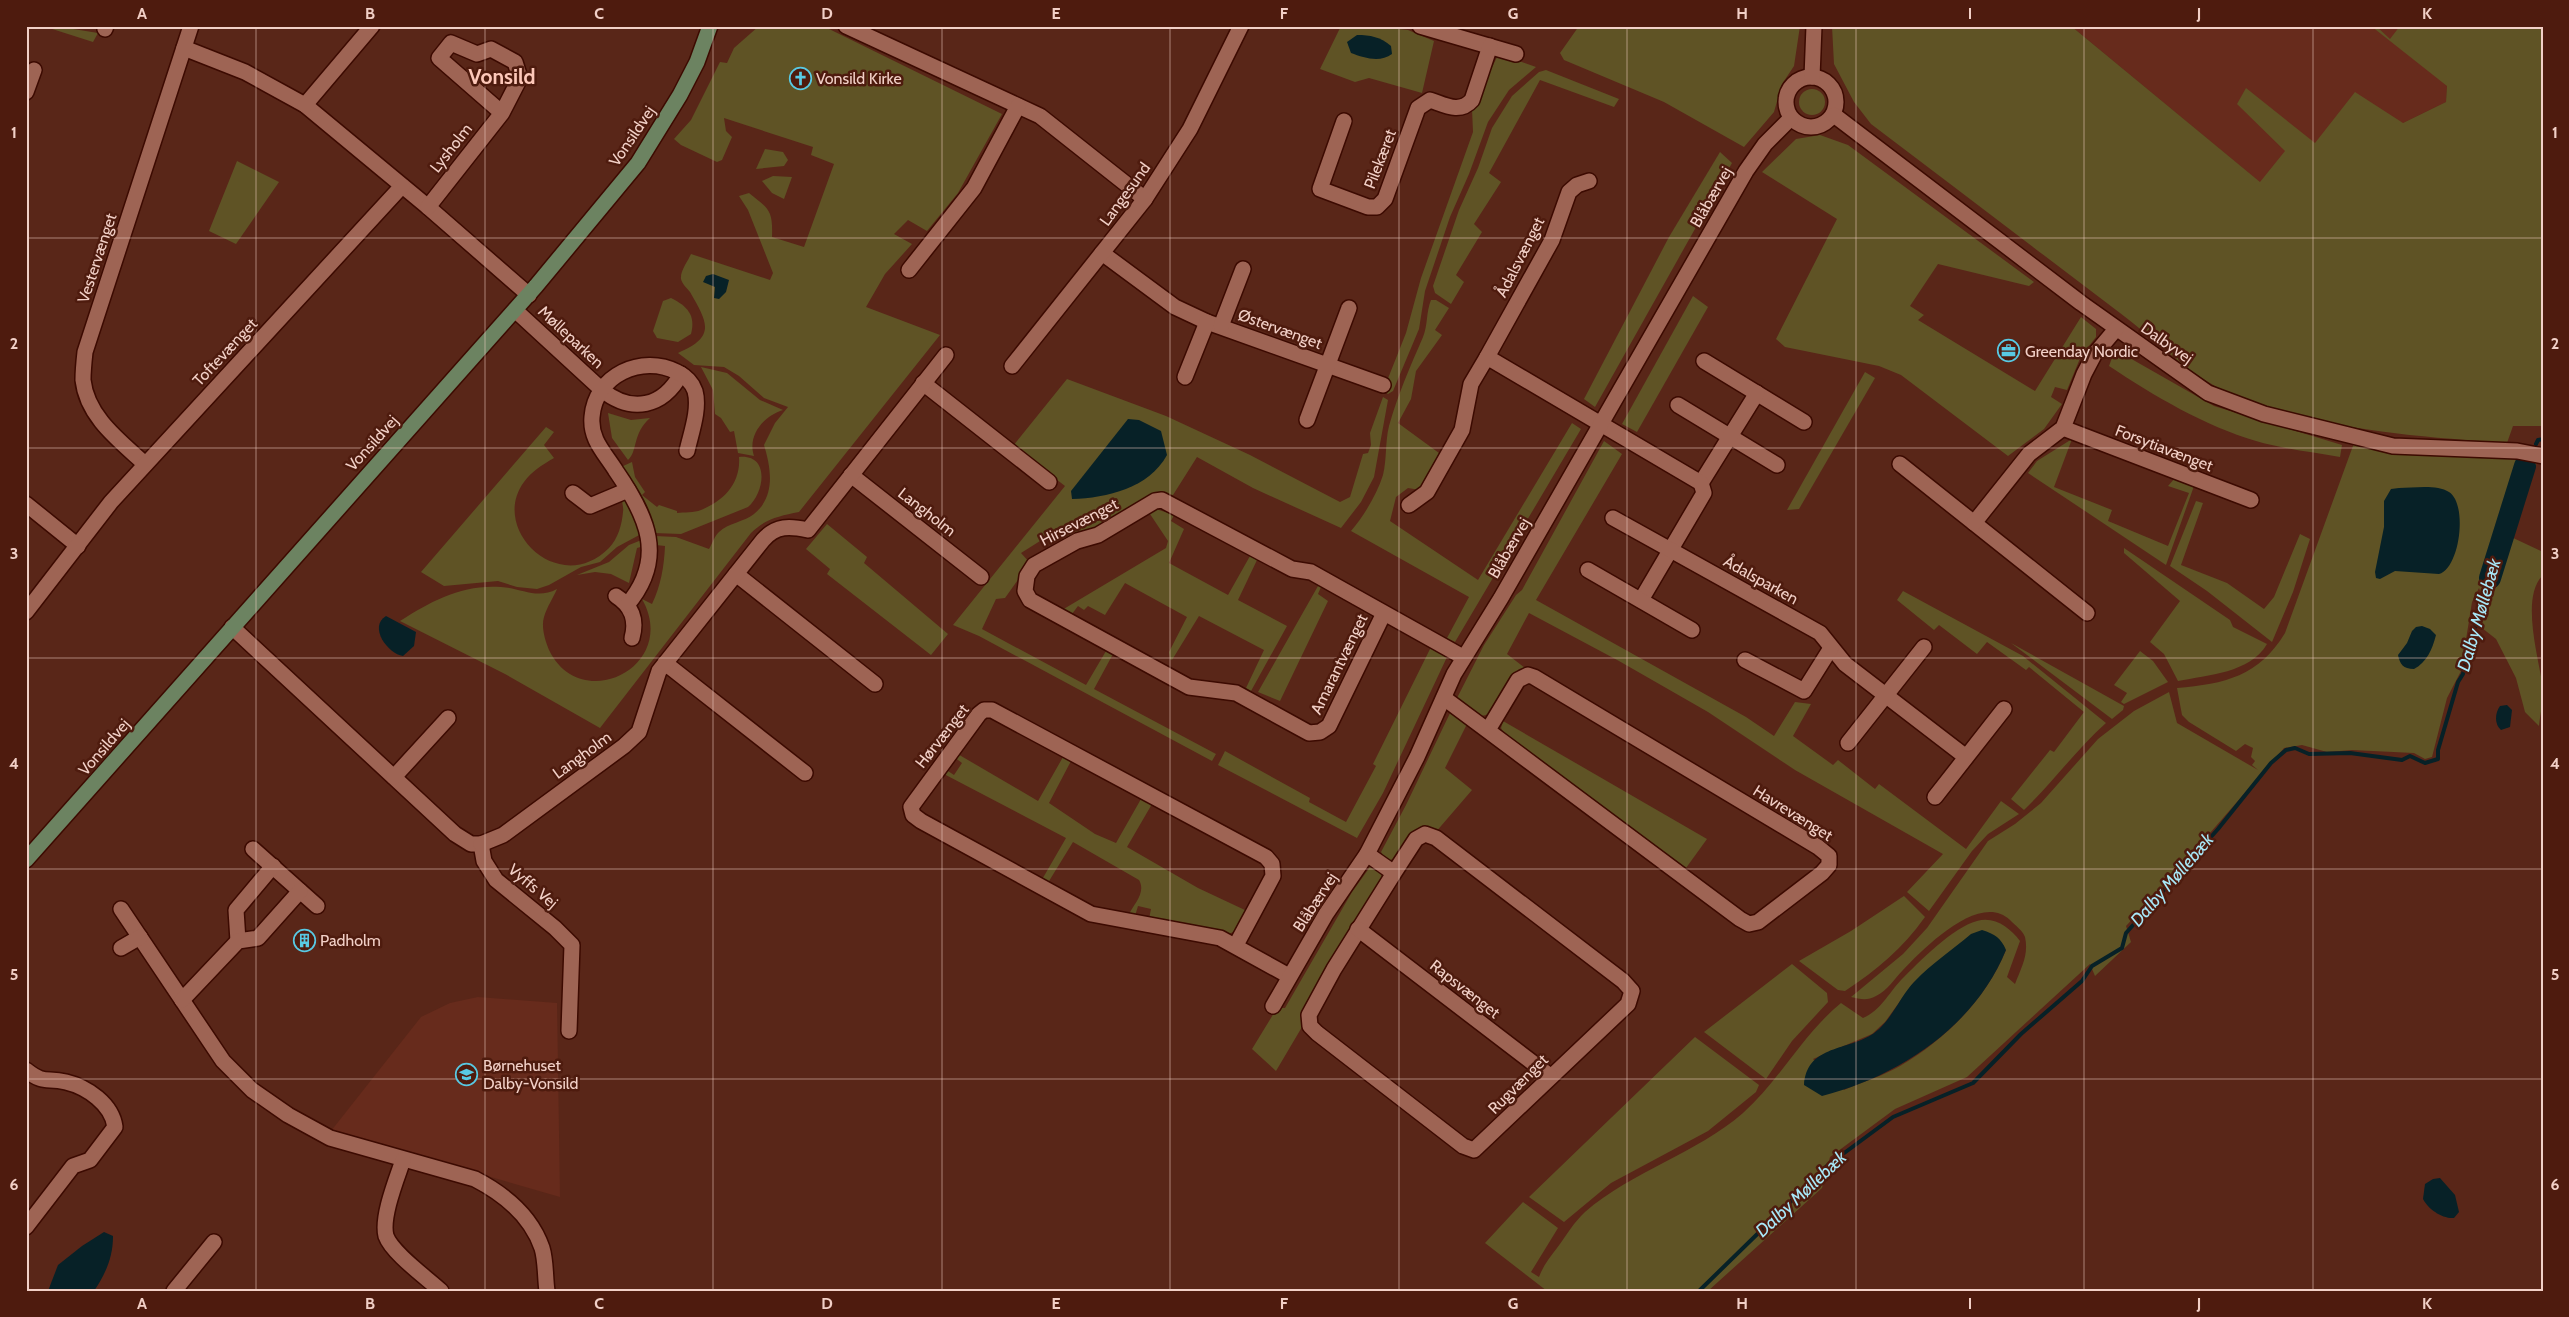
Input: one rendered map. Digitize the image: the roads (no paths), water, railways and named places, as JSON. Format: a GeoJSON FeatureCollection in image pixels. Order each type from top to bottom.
{"type":"FeatureCollection","features":[{"type":"Feature","properties":{"kind":"main road","name":"Vonsildvej"},"geometry":{"type":"LineString","coordinates":[[26,860],[529,295],[644,153],[680,95],[697,62],[710,26]]}},
{"type":"Feature","properties":{"kind":"street","name":"Vestervænget"},"geometry":{"type":"LineString","coordinates":[[144,464],[112,434],[93,410],[83,381],[84,352],[191,26]]}},
{"type":"Feature","properties":{"kind":"street"},"geometry":{"type":"LineString","coordinates":[[305,104],[372,26]]}},
{"type":"Feature","properties":{"kind":"street"},"geometry":{"type":"LineString","coordinates":[[846,26],[1040,116],[1145,200]]}},
{"type":"Feature","properties":{"kind":"street","name":"Langesund"},"geometry":{"type":"LineString","coordinates":[[1012,366],[1145,200],[1190,129],[1240,26]]}},
{"type":"Feature","properties":{"kind":"street"},"geometry":{"type":"LineString","coordinates":[[1420,26],[1516,54]]}},
{"type":"Feature","properties":{"kind":"street"},"geometry":{"type":"LineString","coordinates":[[1812,77],[1814,26]]}},
{"type":"Feature","properties":{"kind":"street","name":"Lysholm"},"geometry":{"type":"LineString","coordinates":[[428,207],[502,113],[520,78],[515,62],[491,50],[477,54],[452,44],[440,58],[502,113]]}},
{"type":"Feature","properties":{"kind":"street","name":"Pilekæret"},"geometry":{"type":"LineString","coordinates":[[1344,121],[1320,190],[1368,206],[1377,207],[1385,199],[1418,108],[1430,100],[1459,109],[1467,106],[1472,100],[1490,46]]}},
{"type":"Feature","properties":{"kind":"street"},"geometry":{"type":"LineString","coordinates":[[184,48],[245,72],[305,104],[529,295]]}},
{"type":"Feature","properties":{"kind":"street"},"geometry":{"type":"LineString","coordinates":[[26,92],[34,70]]}},
{"type":"Feature","properties":{"kind":"street"},"geometry":{"type":"LineString","coordinates":[[1812,77],[1820,78],[1833,89],[1836,98],[1834,114],[1821,126],[1813,128],[1797,124],[1791,118],[1786,102],[1790,87],[1796,81],[1812,77]]}},
{"type":"Feature","properties":{"kind":"street"},"geometry":{"type":"LineString","coordinates":[[909,270],[974,188],[1018,106]]}},
{"type":"Feature","properties":{"kind":"street","name":"Dalbyvej"},"geometry":{"type":"LineString","coordinates":[[1834,114],[2116,328],[2208,393],[2264,414],[2394,446],[2517,451],[2543,456]]}},
{"type":"Feature","properties":{"kind":"street","name":"Blåbærvej"},"geometry":{"type":"LineString","coordinates":[[1273,1006],[1326,914],[1367,854],[1397,798],[1464,657],[1501,598],[1754,159],[1791,118]]}},
{"type":"Feature","properties":{"kind":"street","name":"Ådalsvænget"},"geometry":{"type":"LineString","coordinates":[[1410,505],[1427,492],[1462,430],[1471,384],[1552,240],[1569,192],[1577,185],[1589,181]]}},
{"type":"Feature","properties":{"kind":"street","name":"Toftevænget"},"geometry":{"type":"LineString","coordinates":[[26,612],[111,502],[144,464],[402,186]]}},
{"type":"Feature","properties":{"kind":"street","name":"Østervænget"},"geometry":{"type":"LineString","coordinates":[[1102,253],[1175,307],[1214,324],[1383,385]]}},
{"type":"Feature","properties":{"kind":"street","name":"Østervænget"},"geometry":{"type":"LineString","coordinates":[[1185,377],[1244,269]]}},
{"type":"Feature","properties":{"kind":"street","name":"Østervænget"},"geometry":{"type":"LineString","coordinates":[[1308,420],[1349,308]]}},
{"type":"Feature","properties":{"kind":"street","name":"Mølleparken"},"geometry":{"type":"LineString","coordinates":[[515,310],[602,390],[612,398],[625,403],[646,403],[665,395],[675,386],[681,374],[658,365],[633,367],[610,380],[602,390],[594,410],[592,431],[597,444],[641,511],[649,533],[650,552],[645,580],[622,601],[634,621],[632,638]]}},
{"type":"Feature","properties":{"kind":"street"},"geometry":{"type":"LineString","coordinates":[[1974,523],[2029,454],[2063,428],[2084,374],[2094,356],[2116,328]]}},
{"type":"Feature","properties":{"kind":"street","name":"Langholm"},"geometry":{"type":"LineString","coordinates":[[481,844],[503,835],[624,746],[639,732],[658,671],[770,532],[782,527],[808,530],[946,355]]}},
{"type":"Feature","properties":{"kind":"street"},"geometry":{"type":"LineString","coordinates":[[1487,357],[1701,484],[1704,493],[1641,600]]}},
{"type":"Feature","properties":{"kind":"street"},"geometry":{"type":"LineString","coordinates":[[1704,361],[1804,422]]}},
{"type":"Feature","properties":{"kind":"street"},"geometry":{"type":"LineString","coordinates":[[681,374],[692,384],[696,394],[695,412],[687,451]]}},
{"type":"Feature","properties":{"kind":"street"},"geometry":{"type":"LineString","coordinates":[[924,383],[1049,482]]}},
{"type":"Feature","properties":{"kind":"street"},"geometry":{"type":"LineString","coordinates":[[1701,484],[1757,393]]}},
{"type":"Feature","properties":{"kind":"street"},"geometry":{"type":"LineString","coordinates":[[1678,405],[1777,465]]}},
{"type":"Feature","properties":{"kind":"street","name":"Forsytiavænget"},"geometry":{"type":"LineString","coordinates":[[2063,428],[2252,500]]}},
{"type":"Feature","properties":{"kind":"street"},"geometry":{"type":"LineString","coordinates":[[1900,464],[2088,613]]}},
{"type":"Feature","properties":{"kind":"street","name":"Langholm"},"geometry":{"type":"LineString","coordinates":[[851,475],[981,577]]}},
{"type":"Feature","properties":{"kind":"street"},"geometry":{"type":"LineString","coordinates":[[573,493],[590,506],[628,490]]}},
{"type":"Feature","properties":{"kind":"street","name":"Hirsevænget"},"geometry":{"type":"LineString","coordinates":[[1324,730],[1309,733],[1236,694],[1189,687],[1030,600],[1025,591],[1027,576],[1034,565],[1077,541],[1098,535],[1155,501],[1162,500],[1292,569],[1311,572],[1464,657]]}},
{"type":"Feature","properties":{"kind":"street"},"geometry":{"type":"LineString","coordinates":[[26,504],[78,546]]}},
{"type":"Feature","properties":{"kind":"street","name":"Ådalsparken"},"geometry":{"type":"LineString","coordinates":[[1613,518],[1820,633],[1845,664],[1966,757]]}},
{"type":"Feature","properties":{"kind":"street"},"geometry":{"type":"LineString","coordinates":[[1588,570],[1692,630]]}},
{"type":"Feature","properties":{"kind":"street"},"geometry":{"type":"LineString","coordinates":[[736,574],[875,684]]}},
{"type":"Feature","properties":{"kind":"street","name":"Amarantvænget"},"geometry":{"type":"LineString","coordinates":[[1324,730],[1329,726],[1384,613]]}},
{"type":"Feature","properties":{"kind":"street"},"geometry":{"type":"LineString","coordinates":[[232,628],[455,834],[471,844],[481,844]]}},
{"type":"Feature","properties":{"kind":"street"},"geometry":{"type":"LineString","coordinates":[[1848,743],[1924,647]]}},
{"type":"Feature","properties":{"kind":"street"},"geometry":{"type":"LineString","coordinates":[[1745,660],[1804,691],[1831,648]]}},
{"type":"Feature","properties":{"kind":"street"},"geometry":{"type":"LineString","coordinates":[[665,663],[805,773]]}},
{"type":"Feature","properties":{"kind":"street","name":"Havrevænget"},"geometry":{"type":"LineString","coordinates":[[1444,698],[1749,924],[1758,922],[1822,874],[1829,865],[1829,856],[1818,847],[1534,677],[1523,676],[1518,680],[1488,730]]}},
{"type":"Feature","properties":{"kind":"street"},"geometry":{"type":"LineString","coordinates":[[1934,797],[2004,709]]}},
{"type":"Feature","properties":{"kind":"street","name":"Hørvænget"},"geometry":{"type":"LineString","coordinates":[[1236,945],[1273,876],[1272,864],[1266,858],[992,710],[984,710],[979,714],[911,807],[913,815],[921,821],[1091,914],[1220,938],[1236,945],[1289,976]]}},
{"type":"Feature","properties":{"kind":"street"},"geometry":{"type":"LineString","coordinates":[[394,777],[448,718]]}},
{"type":"Feature","properties":{"kind":"street","name":"Rugvænget"},"geometry":{"type":"LineString","coordinates":[[1425,834],[1436,838],[1623,980],[1632,991],[1628,1004],[1474,1150],[1463,1146],[1316,1033],[1310,1026],[1309,1015],[1358,929],[1416,839],[1425,834]]}},
{"type":"Feature","properties":{"kind":"street","name":"Vyffs Vej"},"geometry":{"type":"LineString","coordinates":[[481,844],[484,861],[496,880],[556,928],[572,945],[569,1031]]}},
{"type":"Feature","properties":{"kind":"street"},"geometry":{"type":"LineString","coordinates":[[253,848],[317,906]]}},
{"type":"Feature","properties":{"kind":"street"},"geometry":{"type":"LineString","coordinates":[[1367,854],[1394,873]]}},
{"type":"Feature","properties":{"kind":"street"},"geometry":{"type":"LineString","coordinates":[[238,941],[236,910],[273,866]]}},
{"type":"Feature","properties":{"kind":"street"},"geometry":{"type":"LineString","coordinates":[[182,1000],[238,941],[258,938],[300,891]]}},
{"type":"Feature","properties":{"kind":"street"},"geometry":{"type":"LineString","coordinates":[[121,909],[223,1061],[252,1090],[288,1115],[330,1138],[475,1179],[494,1189],[511,1203],[529,1224],[542,1248],[547,1291]]}},
{"type":"Feature","properties":{"kind":"street","name":"Rapsvænget"},"geometry":{"type":"LineString","coordinates":[[1358,929],[1550,1076]]}},
{"type":"Feature","properties":{"kind":"street"},"geometry":{"type":"LineString","coordinates":[[121,948],[140,937]]}},
{"type":"Feature","properties":{"kind":"street"},"geometry":{"type":"LineString","coordinates":[[26,1070],[38,1079],[62,1081],[79,1086],[108,1108],[114,1117],[115,1127],[90,1160],[73,1166],[26,1227]]}},
{"type":"Feature","properties":{"kind":"street"},"geometry":{"type":"LineString","coordinates":[[403,1160],[385,1222],[386,1236],[396,1250],[441,1291]]}},
{"type":"Feature","properties":{"kind":"street"},"geometry":{"type":"LineString","coordinates":[[174,1291],[214,1242]]}},
{"type":"Feature","properties":{"kind":"water"},"geometry":{"type":"Polygon","coordinates":[[[1357,35],[1371,36],[1383,40],[1391,46],[1392,54],[1377,59],[1351,53],[1347,42],[1357,35]]]}},
{"type":"Feature","properties":{"kind":"water"},"geometry":{"type":"Polygon","coordinates":[[[713,274],[729,280],[726,292],[719,299],[714,298],[715,287],[703,282],[706,276],[713,274]]]}},
{"type":"Feature","properties":{"kind":"water"},"geometry":{"type":"Polygon","coordinates":[[[1128,419],[1139,420],[1161,431],[1167,455],[1149,476],[1126,489],[1099,496],[1072,499],[1071,491],[1128,419]]]}},
{"type":"Feature","properties":{"kind":"water"},"geometry":{"type":"Polygon","coordinates":[[[2438,488],[2449,492],[2455,499],[2460,522],[2459,535],[2452,560],[2446,569],[2439,574],[2395,571],[2380,579],[2376,578],[2375,572],[2384,527],[2384,501],[2391,489],[2438,488]]]}},
{"type":"Feature","properties":{"kind":"water"},"geometry":{"type":"Polygon","coordinates":[[[386,616],[416,632],[414,646],[403,656],[391,650],[382,639],[379,627],[381,621],[386,616]]]}},
{"type":"Feature","properties":{"kind":"water"},"geometry":{"type":"Polygon","coordinates":[[[2422,626],[2430,629],[2436,635],[2433,646],[2419,666],[2414,669],[2407,668],[2401,663],[2398,655],[2407,643],[2412,631],[2416,627],[2422,626]]]}},
{"type":"Feature","properties":{"kind":"water"},"geometry":{"type":"Polygon","coordinates":[[[2507,705],[2512,710],[2510,727],[2501,730],[2496,722],[2496,715],[2500,706],[2507,705]]]}},
{"type":"Feature","properties":{"kind":"water"},"geometry":{"type":"Polygon","coordinates":[[[1982,930],[1997,937],[2006,950],[1992,977],[1975,1002],[1955,1024],[1932,1044],[1906,1061],[1851,1087],[1822,1096],[1804,1085],[1807,1072],[1819,1056],[1860,1040],[1878,1030],[1909,987],[1921,975],[1971,934],[1982,930]]]}},
{"type":"Feature","properties":{"kind":"water"},"geometry":{"type":"Polygon","coordinates":[[[2440,1178],[2455,1195],[2459,1212],[2454,1218],[2436,1213],[2423,1199],[2425,1184],[2433,1179],[2440,1178]]]}},
{"type":"Feature","properties":{"kind":"water"},"geometry":{"type":"Polygon","coordinates":[[[104,1232],[113,1236],[112,1251],[102,1278],[94,1291],[48,1291],[58,1265],[104,1232]]]}},
{"type":"Feature","properties":{"kind":"waterway","name":"Dalby Møllebæk"},"geometry":{"type":"LineString","coordinates":[[2536,444],[2538,440],[2543,439]]}},
{"type":"Feature","properties":{"kind":"waterway","name":"Dalby Møllebæk"},"geometry":{"type":"LineString","coordinates":[[2490,578],[2525,466]]}},
{"type":"Feature","properties":{"kind":"waterway","name":"Dalby Møllebæk"},"geometry":{"type":"LineString","coordinates":[[1699,1291],[1828,1165],[1893,1117],[1973,1083],[2021,1034],[2082,981],[2092,966],[2122,948],[2126,933],[2218,829],[2271,763],[2286,750],[2295,748],[2309,754],[2350,753],[2402,760],[2410,756],[2425,763],[2438,759],[2438,750],[2458,682],[2463,674],[2470,641],[2481,611],[2483,592],[2490,578]]}},
{"type":"Feature","properties":{"kind":"place","name":"Vonsild Kirke"},"geometry":{"type":"Point","coordinates":[800,78]}},
{"type":"Feature","properties":{"kind":"place","name":"Greenday Nordic"},"geometry":{"type":"Point","coordinates":[2009,351]}},
{"type":"Feature","properties":{"kind":"place","name":"Padholm"},"geometry":{"type":"Point","coordinates":[304,940]}},
{"type":"Feature","properties":{"kind":"place","name":"Børnehuset Dalby-Vonsild"},"geometry":{"type":"Point","coordinates":[467,1074]}},
{"type":"Feature","properties":{"kind":"district","name":"Vonsild"},"geometry":{"type":"Point","coordinates":[502,76]}}]}
